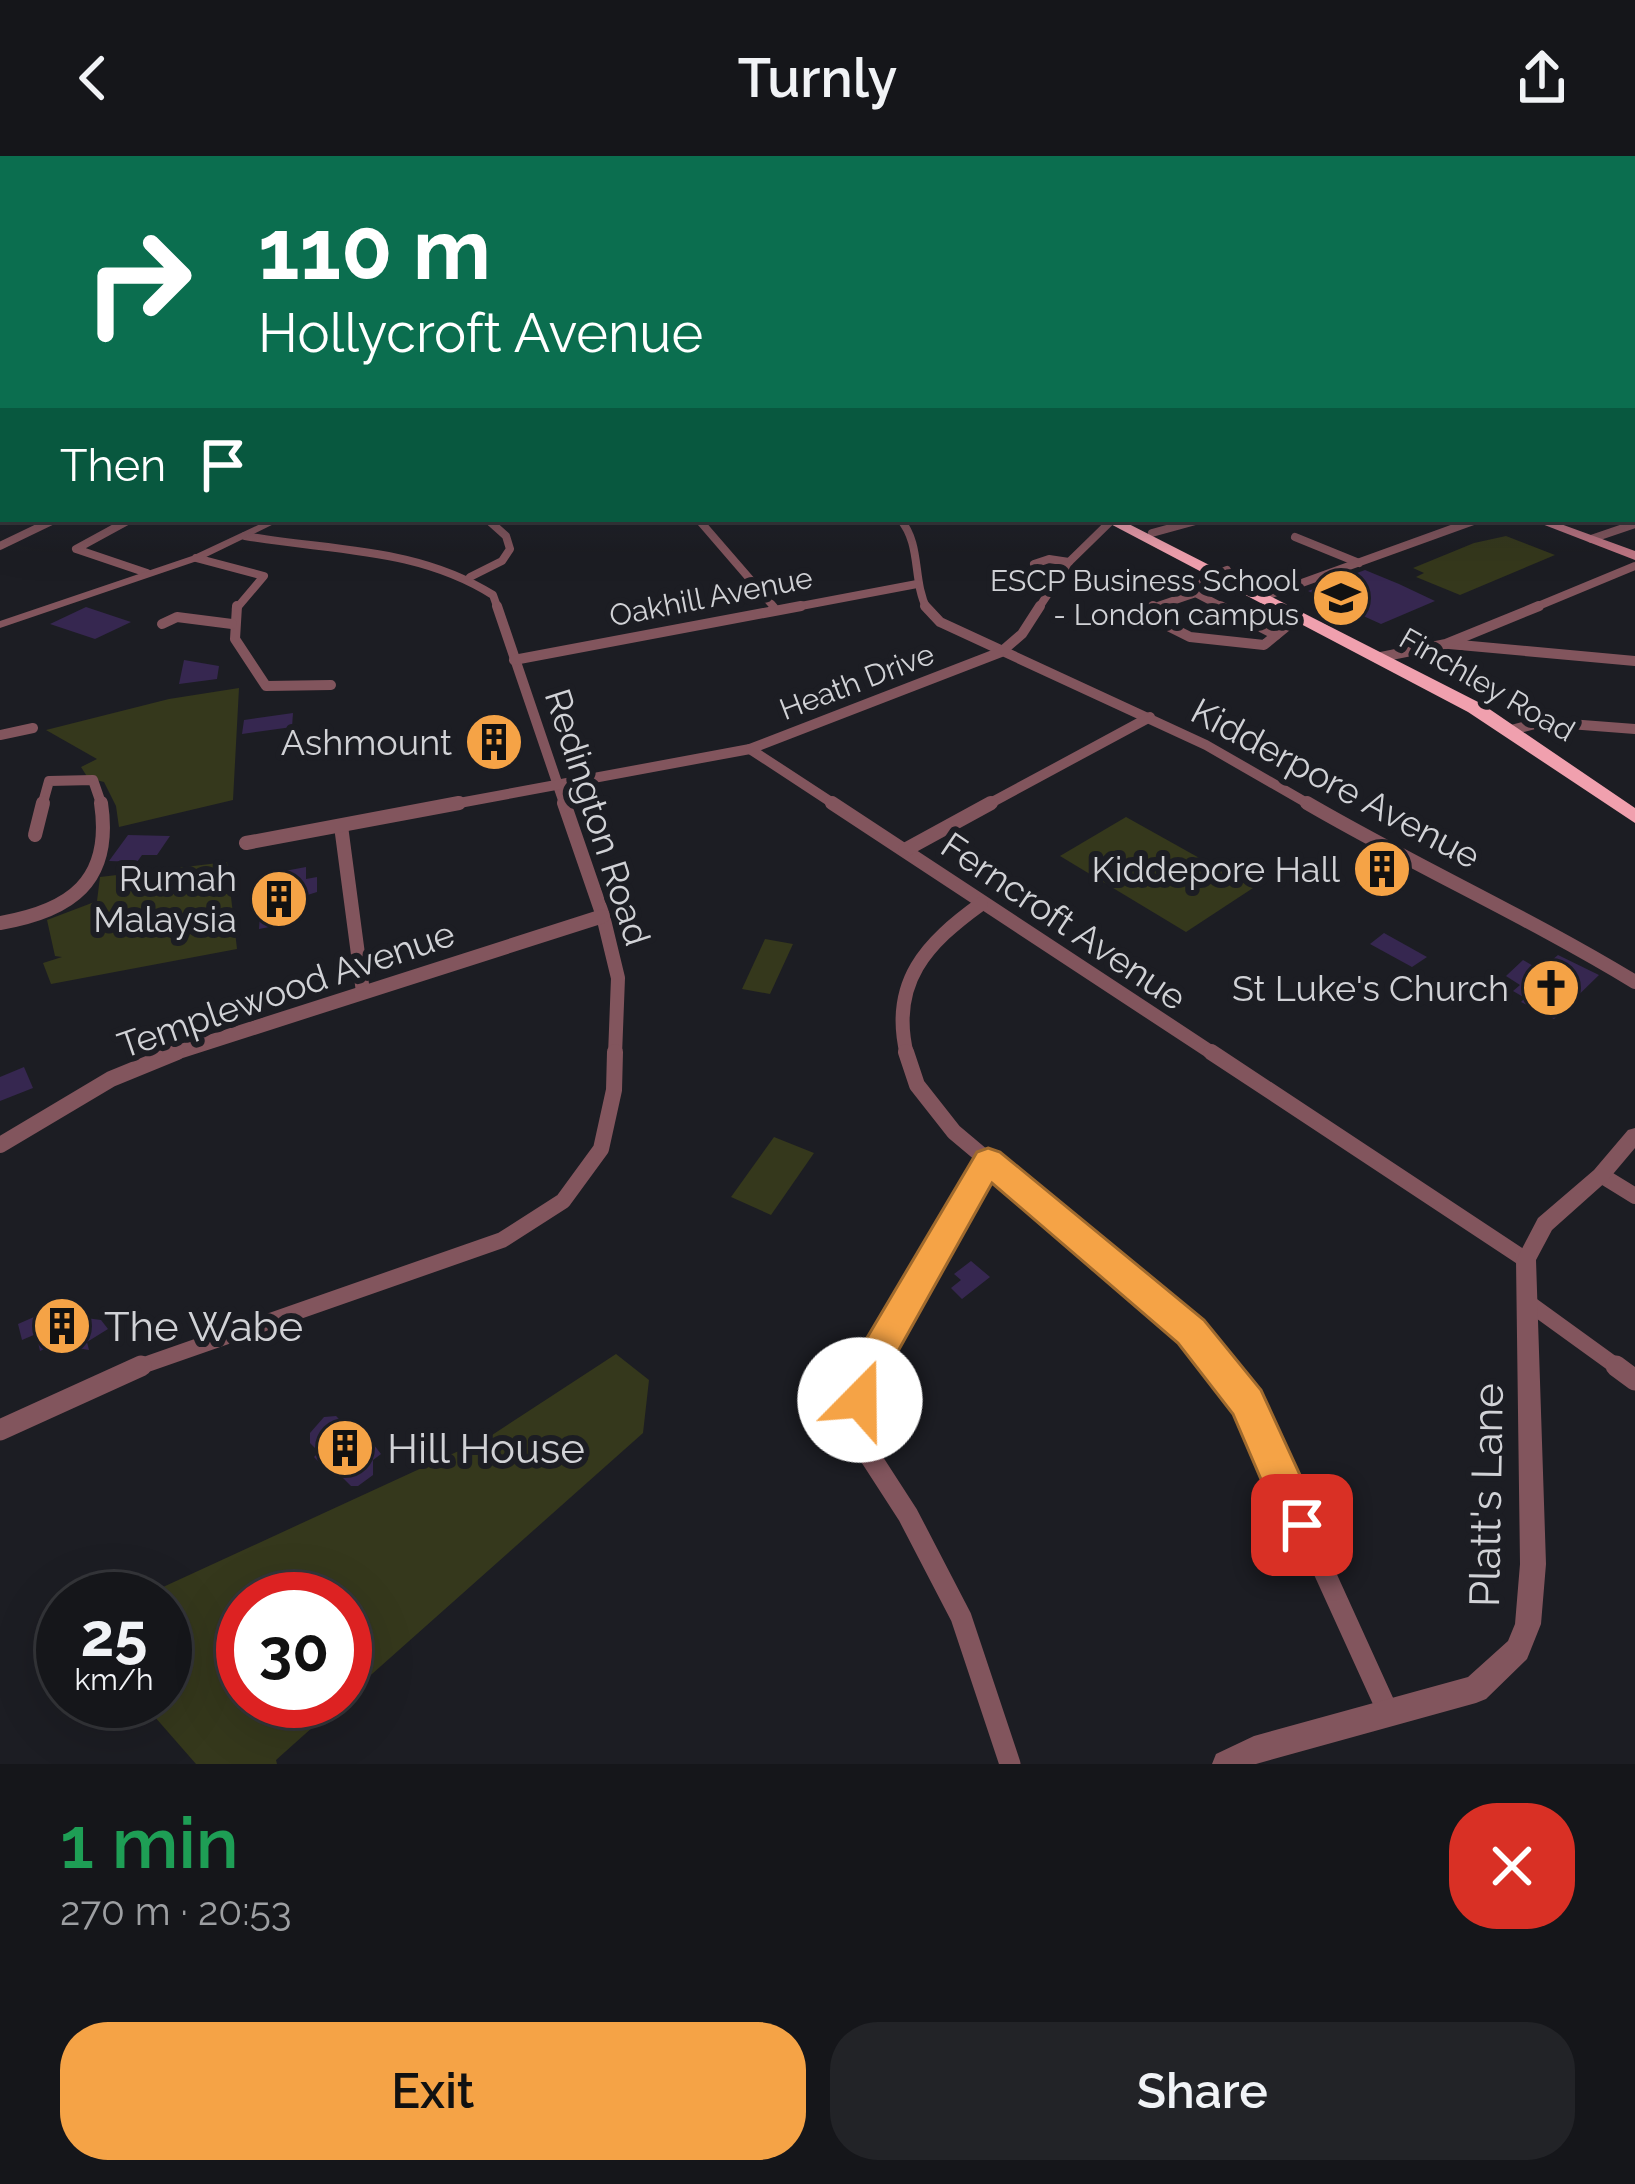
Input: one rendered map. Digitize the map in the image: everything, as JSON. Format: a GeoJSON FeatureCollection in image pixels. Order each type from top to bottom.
{"type":"FeatureCollection","features":[{"type":"Feature","properties":{"kind":"highway","name":"Finchley Road"},"geometry":{"type":"LineString","coordinates":[[1120,522],[1388,655],[1518,727],[1635,800]]}},
{"type":"Feature","properties":{"kind":"highway","name":"Finchley Road"},"geometry":{"type":"LineString","coordinates":[[1122,522],[1152,533],[1221,572]]}},
{"type":"Feature","properties":{"kind":"highway","name":"Finchley Road"},"geometry":{"type":"LineString","coordinates":[[1518,727],[1635,817]]}},
{"type":"Feature","properties":{"kind":"main road"},"geometry":{"type":"LineString","coordinates":[[1543,522],[1635,556]]}},
{"type":"Feature","properties":{"kind":"street"},"geometry":{"type":"LineString","coordinates":[[0,546],[50,522]]}},
{"type":"Feature","properties":{"kind":"street"},"geometry":{"type":"LineString","coordinates":[[126,522],[76,549],[147,573]]}},
{"type":"Feature","properties":{"kind":"street"},"geometry":{"type":"LineString","coordinates":[[0,625],[196,558],[273,522]]}},
{"type":"Feature","properties":{"kind":"street"},"geometry":{"type":"LineString","coordinates":[[245,536],[426,560],[470,577],[502,561],[510,548],[506,536],[491,522]]}},
{"type":"Feature","properties":{"kind":"street"},"geometry":{"type":"LineString","coordinates":[[701,522],[774,607]]}},
{"type":"Feature","properties":{"kind":"street"},"geometry":{"type":"LineString","coordinates":[[903,522],[909,527],[917,584]]}},
{"type":"Feature","properties":{"kind":"street","name":"Heath Drive"},"geometry":{"type":"LineString","coordinates":[[246,843],[750,748],[1001,652],[1022,634],[1057,575],[1111,522]]}},
{"type":"Feature","properties":{"kind":"street"},"geometry":{"type":"LineString","coordinates":[[1152,533],[1192,522]]}},
{"type":"Feature","properties":{"kind":"street"},"geometry":{"type":"LineString","coordinates":[[1268,595],[1471,522]]}},
{"type":"Feature","properties":{"kind":"street"},"geometry":{"type":"LineString","coordinates":[[1591,539],[1635,524]]}},
{"type":"Feature","properties":{"kind":"street"},"geometry":{"type":"LineString","coordinates":[[1295,537],[1359,563]]}},
{"type":"Feature","properties":{"kind":"street"},"geometry":{"type":"LineString","coordinates":[[196,558],[264,576],[238,606],[232,638],[266,686],[331,685]]}},
{"type":"Feature","properties":{"kind":"street"},"geometry":{"type":"LineString","coordinates":[[1057,575],[1037,570],[1034,564],[1048,559],[1069,562]]}},
{"type":"Feature","properties":{"kind":"street"},"geometry":{"type":"LineString","coordinates":[[1388,655],[1445,644],[1635,566]]}},
{"type":"Feature","properties":{"kind":"street"},"geometry":{"type":"LineString","coordinates":[[1221,572],[1189,581],[1184,587],[1276,635]]}},
{"type":"Feature","properties":{"kind":"street","name":"Redington Road"},"geometry":{"type":"LineString","coordinates":[[0,1430],[113,1376],[502,1240],[563,1201],[601,1149],[614,1090],[618,978],[603,916],[493,595],[470,577]]}},
{"type":"Feature","properties":{"kind":"street","name":"Oakhill Avenue"},"geometry":{"type":"LineString","coordinates":[[514,660],[774,607],[917,584]]}},
{"type":"Feature","properties":{"kind":"street","name":"Kidderpore Avenue"},"geometry":{"type":"LineString","coordinates":[[917,584],[919,600],[928,614],[1001,652],[1150,717],[1375,843],[1540,925],[1635,982]]}},
{"type":"Feature","properties":{"kind":"street"},"geometry":{"type":"LineString","coordinates":[[1193,594],[1149,607],[1148,616],[1190,637],[1264,645],[1286,626]]}},
{"type":"Feature","properties":{"kind":"street"},"geometry":{"type":"LineString","coordinates":[[162,624],[177,617],[232,624]]}},
{"type":"Feature","properties":{"kind":"street"},"geometry":{"type":"LineString","coordinates":[[1445,644],[1635,662]]}},
{"type":"Feature","properties":{"kind":"street"},"geometry":{"type":"LineString","coordinates":[[904,850],[1150,717]]}},
{"type":"Feature","properties":{"kind":"street"},"geometry":{"type":"LineString","coordinates":[[1518,727],[1543,722],[1635,729]]}},
{"type":"Feature","properties":{"kind":"street"},"geometry":{"type":"LineString","coordinates":[[3,731],[33,728]]}},
{"type":"Feature","properties":{"kind":"street","name":"Ferncroft Avenue"},"geometry":{"type":"LineString","coordinates":[[750,748],[1526,1260]]}},
{"type":"Feature","properties":{"kind":"street"},"geometry":{"type":"LineString","coordinates":[[0,922],[68,903],[88,879],[101,844],[102,797],[93,780],[49,782],[35,835]]}},
{"type":"Feature","properties":{"kind":"street"},"geometry":{"type":"LineString","coordinates":[[341,826],[364,992]]}},
{"type":"Feature","properties":{"kind":"street"},"geometry":{"type":"LineString","coordinates":[[981,904],[926,947],[912,971],[903,1019],[905,1049],[917,1085],[954,1132],[1191,1331],[1247,1402],[1388,1712]]}},
{"type":"Feature","properties":{"kind":"street","name":"Templewood Avenue"},"geometry":{"type":"LineString","coordinates":[[0,1145],[111,1078],[185,1049],[603,916]]}},
{"type":"Feature","properties":{"kind":"street"},"geometry":{"type":"LineString","coordinates":[[1526,1260],[1545,1224],[1600,1175],[1635,1135]]}},
{"type":"Feature","properties":{"kind":"street"},"geometry":{"type":"LineString","coordinates":[[988,1161],[865,1375],[861,1430],[866,1450],[908,1515],[961,1617],[1010,1764]]}},
{"type":"Feature","properties":{"kind":"street"},"geometry":{"type":"LineString","coordinates":[[1600,1175],[1635,1196]]}},
{"type":"Feature","properties":{"kind":"street","name":"Platt's Lane"},"geometry":{"type":"LineString","coordinates":[[1226,1764],[1254,1750],[1476,1689],[1506,1665],[1528,1624],[1533,1564],[1526,1260]]}},
{"type":"Feature","properties":{"kind":"street"},"geometry":{"type":"LineString","coordinates":[[1526,1301],[1635,1380]]}},
{"type":"Feature","properties":{"kind":"green space"},"geometry":{"type":"Polygon","coordinates":[[[1506,536],[1555,555],[1460,595],[1416,577],[1424,573],[1413,568],[1474,543],[1506,536]]]}},
{"type":"Feature","properties":{"kind":"green space"},"geometry":{"type":"Polygon","coordinates":[[[239,688],[233,800],[119,827],[116,806],[104,782],[88,778],[81,767],[97,759],[46,730],[169,699],[239,688]]]}},
{"type":"Feature","properties":{"kind":"green space"},"geometry":{"type":"Polygon","coordinates":[[[1126,817],[1253,888],[1186,932],[1060,856],[1126,817]]]}},
{"type":"Feature","properties":{"kind":"green space"},"geometry":{"type":"Polygon","coordinates":[[[227,862],[237,949],[51,984],[43,963],[62,957],[55,956],[47,920],[97,901],[100,877],[227,862]]]}},
{"type":"Feature","properties":{"kind":"green space"},"geometry":{"type":"Polygon","coordinates":[[[765,939],[793,944],[770,994],[742,989],[765,939]]]}},
{"type":"Feature","properties":{"kind":"green space"},"geometry":{"type":"Polygon","coordinates":[[[774,1137],[814,1153],[771,1215],[731,1197],[774,1137]]]}},
{"type":"Feature","properties":{"kind":"green space"},"geometry":{"type":"Polygon","coordinates":[[[616,1354],[649,1380],[643,1433],[372,1674],[372,1572],[216,1572],[216,1728],[312,1728],[277,1764],[196,1764],[164,1728],[192,1728],[192,1574],[489,1437],[616,1354]]]}},
{"type":"Feature","properties":{"kind":"building","name":"ESCP Business School - London campus"},"geometry":{"type":"Polygon","coordinates":[[[1365,570],[1435,601],[1381,624],[1308,591],[1365,570]]]}},
{"type":"Feature","properties":{"kind":"building"},"geometry":{"type":"Polygon","coordinates":[[[86,607],[131,622],[95,639],[50,624],[86,607]]]}},
{"type":"Feature","properties":{"kind":"building"},"geometry":{"type":"Polygon","coordinates":[[[184,660],[219,666],[217,679],[179,684],[184,660]]]}},
{"type":"Feature","properties":{"kind":"building"},"geometry":{"type":"Polygon","coordinates":[[[293,713],[292,727],[242,734],[244,720],[293,713]]]}},
{"type":"Feature","properties":{"kind":"building","name":"Ashmount"},"geometry":{"type":"Polygon","coordinates":[[[508,729],[511,746],[472,753],[467,736],[508,729]]]}},
{"type":"Feature","properties":{"kind":"building"},"geometry":{"type":"Polygon","coordinates":[[[128,835],[170,836],[157,855],[142,855],[137,862],[109,861],[128,835]]]}},
{"type":"Feature","properties":{"kind":"building","name":"Kiddepore Hall"},"geometry":{"type":"Polygon","coordinates":[[[1371,852],[1410,872],[1392,886],[1353,867],[1371,852]]]}},
{"type":"Feature","properties":{"kind":"building","name":"Rumah Malaysia"},"geometry":{"type":"Polygon","coordinates":[[[306,867],[306,879],[317,877],[317,892],[295,899],[295,922],[259,929],[263,875],[306,867]]]}},
{"type":"Feature","properties":{"kind":"building"},"geometry":{"type":"Polygon","coordinates":[[[1384,933],[1427,957],[1412,967],[1370,944],[1384,933]]]}},
{"type":"Feature","properties":{"kind":"building","name":"St Luke's Church"},"geometry":{"type":"Polygon","coordinates":[[[1558,955],[1599,975],[1554,1019],[1521,1002],[1525,998],[1513,991],[1520,985],[1506,976],[1523,960],[1540,970],[1558,955]]]}},
{"type":"Feature","properties":{"kind":"building"},"geometry":{"type":"Polygon","coordinates":[[[24,1067],[33,1088],[0,1101],[0,1077],[24,1067]]]}},
{"type":"Feature","properties":{"kind":"building"},"geometry":{"type":"Polygon","coordinates":[[[971,1261],[990,1277],[962,1299],[951,1288],[961,1280],[954,1274],[971,1261]]]}},
{"type":"Feature","properties":{"kind":"building","name":"The Wabe"},"geometry":{"type":"Polygon","coordinates":[[[66,1303],[81,1307],[86,1318],[101,1320],[108,1329],[87,1342],[89,1350],[55,1344],[40,1351],[36,1334],[22,1340],[18,1324],[66,1303]]]}},
{"type":"Feature","properties":{"kind":"building","name":"Hill House"},"geometry":{"type":"Polygon","coordinates":[[[336,1416],[348,1428],[356,1422],[381,1454],[373,1460],[373,1475],[358,1486],[351,1486],[333,1468],[329,1472],[314,1457],[319,1452],[310,1443],[310,1433],[324,1417],[336,1416]]]}},
{"type":"Feature","properties":{"kind":"place","name":"ESCP Business School - London campus"},"geometry":{"type":"Point","coordinates":[1341,598]}},
{"type":"Feature","properties":{"kind":"place","name":"Ashmount"},"geometry":{"type":"Point","coordinates":[494,742]}},
{"type":"Feature","properties":{"kind":"place","name":"Kiddepore Hall"},"geometry":{"type":"Point","coordinates":[1382,869]}},
{"type":"Feature","properties":{"kind":"place","name":"Rumah Malaysia"},"geometry":{"type":"Point","coordinates":[279,899]}},
{"type":"Feature","properties":{"kind":"place","name":"St Luke's Church"},"geometry":{"type":"Point","coordinates":[1551,988]}},
{"type":"Feature","properties":{"kind":"place","name":"The Wabe"},"geometry":{"type":"Point","coordinates":[62,1326]}},
{"type":"Feature","properties":{"kind":"place","name":"Hill House"},"geometry":{"type":"Point","coordinates":[345,1448]}},
{"type":"Feature","properties":{"kind":"route"},"geometry":{"type":"LineString","coordinates":[[860,1400],[865,1375],[988,1161],[1191,1331],[1247,1402],[1302,1525]]}}]}
